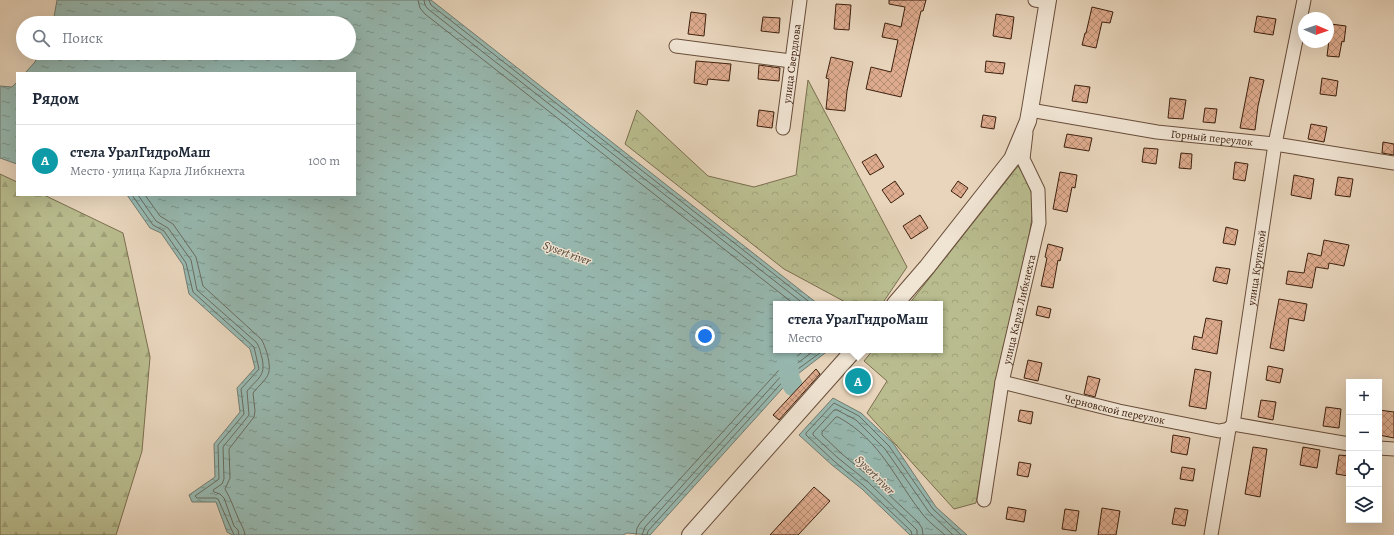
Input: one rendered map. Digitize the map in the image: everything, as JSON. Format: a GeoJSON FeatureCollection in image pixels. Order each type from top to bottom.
{"type":"FeatureCollection","features":[{"type":"Feature","properties":{"kind":"street","name":"улица Свердлова"},"geometry":{"type":"LineString","coordinates":[[783,128],[800,0]]}},
{"type":"Feature","properties":{"kind":"street","name":"улица Крупской"},"geometry":{"type":"LineString","coordinates":[[1211,535],[1231,426],[1275,144],[1304,0]]}},
{"type":"Feature","properties":{"kind":"street","name":"улица Карла Либкнехта"},"geometry":{"type":"LineString","coordinates":[[984,500],[1002,382],[1039,223],[1038,190],[1023,159],[1044,1]]}},
{"type":"Feature","properties":{"kind":"street"},"geometry":{"type":"LineString","coordinates":[[676,46],[791,61]]}},
{"type":"Feature","properties":{"kind":"street","name":"Горный переулок"},"geometry":{"type":"LineString","coordinates":[[1029,116],[1157,132],[1275,144],[1394,163]]}},
{"type":"Feature","properties":{"kind":"street","name":"улица Карла Либкнехта"},"geometry":{"type":"LineString","coordinates":[[897,301],[927,267],[1012,159],[1029,116]]}},
{"type":"Feature","properties":{"kind":"street"},"geometry":{"type":"LineString","coordinates":[[690,535],[851,353]]}},
{"type":"Feature","properties":{"kind":"street","name":"Черновской переулок"},"geometry":{"type":"LineString","coordinates":[[1002,382],[1119,411],[1219,430],[1231,426],[1346,444]]}},
{"type":"Feature","properties":{"kind":"street"},"geometry":{"type":"LineString","coordinates":[[1382,448],[1394,449]]}},
{"type":"Feature","properties":{"kind":"green space"},"geometry":{"type":"Polygon","coordinates":[[[808,80],[907,267],[884,301],[843,301],[784,269],[625,144],[637,110],[708,176],[754,187],[796,175],[808,80]]]}},
{"type":"Feature","properties":{"kind":"green space"},"geometry":{"type":"Polygon","coordinates":[[[1018,166],[1029,183],[1034,205],[1028,242],[1006,337],[976,503],[954,509],[867,413],[887,381],[864,361],[871,353],[943,353],[943,301],[911,301],[1018,166]]]}},
{"type":"Feature","properties":{"kind":"green space"},"geometry":{"type":"Polygon","coordinates":[[[0,174],[16,182],[16,196],[46,196],[123,233],[150,357],[142,451],[116,535],[0,535],[0,174]]]}},
{"type":"Feature","properties":{"kind":"water"},"geometry":{"type":"Polygon","coordinates":[[[57,0],[431,0],[814,301],[773,301],[773,353],[825,353],[790,380],[650,535],[627,533],[623,535],[232,535],[227,532],[216,502],[192,502],[189,495],[215,477],[214,444],[240,412],[237,388],[255,368],[250,349],[189,294],[183,265],[161,233],[150,228],[128,196],[356,196],[356,72],[26,72],[36,60],[356,60],[356,16],[54,16],[57,0]]]}},
{"type":"Feature","properties":{"kind":"water"},"geometry":{"type":"Polygon","coordinates":[[[16,83],[16,164],[0,158],[0,86],[12,87],[16,83]]]}},
{"type":"Feature","properties":{"kind":"water"},"geometry":{"type":"Polygon","coordinates":[[[833,398],[861,413],[893,443],[936,507],[967,535],[910,535],[862,489],[832,465],[799,435],[833,398]]]}},
{"type":"Feature","properties":{"kind":"building"},"geometry":{"type":"Polygon","coordinates":[[[889,0],[926,0],[923,11],[921,11],[901,97],[866,89],[871,67],[891,72],[898,40],[882,37],[885,23],[901,27],[905,7],[889,4],[889,0]]]}},
{"type":"Feature","properties":{"kind":"building"},"geometry":{"type":"Polygon","coordinates":[[[836,4],[851,5],[849,30],[834,29],[836,4]]]}},
{"type":"Feature","properties":{"kind":"building"},"geometry":{"type":"Polygon","coordinates":[[[1092,7],[1113,12],[1110,23],[1102,22],[1096,48],[1082,45],[1092,7]]]}},
{"type":"Feature","properties":{"kind":"building"},"geometry":{"type":"Polygon","coordinates":[[[691,12],[706,14],[704,36],[688,34],[691,12]]]}},
{"type":"Feature","properties":{"kind":"building"},"geometry":{"type":"Polygon","coordinates":[[[996,14],[1014,17],[1011,39],[993,36],[996,14]]]}},
{"type":"Feature","properties":{"kind":"building"},"geometry":{"type":"Polygon","coordinates":[[[1257,16],[1276,19],[1273,35],[1254,32],[1257,16]]]}},
{"type":"Feature","properties":{"kind":"building"},"geometry":{"type":"Polygon","coordinates":[[[763,17],[780,18],[779,33],[761,31],[763,17]]]}},
{"type":"Feature","properties":{"kind":"building"},"geometry":{"type":"Polygon","coordinates":[[[1334,24],[1346,26],[1344,42],[1342,41],[1339,57],[1327,56],[1328,48],[1334,48],[1334,24]]]}},
{"type":"Feature","properties":{"kind":"building"},"geometry":{"type":"Polygon","coordinates":[[[831,57],[853,62],[847,91],[845,111],[826,109],[829,79],[826,78],[831,57]]]}},
{"type":"Feature","properties":{"kind":"building"},"geometry":{"type":"Polygon","coordinates":[[[696,61],[731,64],[729,81],[708,79],[707,85],[694,83],[696,61]]]}},
{"type":"Feature","properties":{"kind":"building"},"geometry":{"type":"Polygon","coordinates":[[[986,61],[1005,63],[1003,74],[985,72],[986,61]]]}},
{"type":"Feature","properties":{"kind":"building"},"geometry":{"type":"Polygon","coordinates":[[[759,65],[780,68],[779,81],[758,79],[759,65]]]}},
{"type":"Feature","properties":{"kind":"building"},"geometry":{"type":"Polygon","coordinates":[[[1250,77],[1264,80],[1258,106],[1255,130],[1240,128],[1250,77]]]}},
{"type":"Feature","properties":{"kind":"building"},"geometry":{"type":"Polygon","coordinates":[[[1322,78],[1338,81],[1336,96],[1320,94],[1322,78]]]}},
{"type":"Feature","properties":{"kind":"building"},"geometry":{"type":"Polygon","coordinates":[[[1075,85],[1090,87],[1087,103],[1072,101],[1075,85]]]}},
{"type":"Feature","properties":{"kind":"building"},"geometry":{"type":"Polygon","coordinates":[[[1170,98],[1186,100],[1183,119],[1168,118],[1170,98]]]}},
{"type":"Feature","properties":{"kind":"building"},"geometry":{"type":"Polygon","coordinates":[[[1205,108],[1217,109],[1215,123],[1203,122],[1205,108]]]}},
{"type":"Feature","properties":{"kind":"building"},"geometry":{"type":"Polygon","coordinates":[[[759,110],[774,112],[772,128],[757,126],[759,110]]]}},
{"type":"Feature","properties":{"kind":"building"},"geometry":{"type":"Polygon","coordinates":[[[983,115],[996,117],[994,129],[981,127],[983,115]]]}},
{"type":"Feature","properties":{"kind":"building"},"geometry":{"type":"Polygon","coordinates":[[[1311,124],[1327,127],[1324,142],[1308,139],[1311,124]]]}},
{"type":"Feature","properties":{"kind":"building"},"geometry":{"type":"Polygon","coordinates":[[[1067,134],[1092,138],[1089,151],[1064,147],[1067,134]]]}},
{"type":"Feature","properties":{"kind":"building"},"geometry":{"type":"Polygon","coordinates":[[[1383,142],[1394,144],[1394,155],[1382,153],[1383,142]]]}},
{"type":"Feature","properties":{"kind":"building"},"geometry":{"type":"Polygon","coordinates":[[[1144,148],[1158,149],[1156,164],[1142,162],[1144,148]]]}},
{"type":"Feature","properties":{"kind":"building"},"geometry":{"type":"Polygon","coordinates":[[[1181,153],[1192,154],[1191,169],[1179,168],[1181,153]]]}},
{"type":"Feature","properties":{"kind":"building"},"geometry":{"type":"Polygon","coordinates":[[[876,154],[884,167],[870,175],[862,162],[876,154]]]}},
{"type":"Feature","properties":{"kind":"building"},"geometry":{"type":"Polygon","coordinates":[[[1235,162],[1248,164],[1245,181],[1233,179],[1235,162]]]}},
{"type":"Feature","properties":{"kind":"building"},"geometry":{"type":"Polygon","coordinates":[[[1060,172],[1077,175],[1075,188],[1072,187],[1067,212],[1053,209],[1060,172]]]}},
{"type":"Feature","properties":{"kind":"building"},"geometry":{"type":"Polygon","coordinates":[[[1294,175],[1314,179],[1311,199],[1291,195],[1294,175]]]}},
{"type":"Feature","properties":{"kind":"building"},"geometry":{"type":"Polygon","coordinates":[[[1338,177],[1353,179],[1350,197],[1335,195],[1338,177]]]}},
{"type":"Feature","properties":{"kind":"building"},"geometry":{"type":"Polygon","coordinates":[[[895,181],[904,194],[891,203],[882,190],[895,181]]]}},
{"type":"Feature","properties":{"kind":"building"},"geometry":{"type":"Polygon","coordinates":[[[958,181],[968,188],[961,198],[951,191],[958,181]]]}},
{"type":"Feature","properties":{"kind":"building"},"geometry":{"type":"Polygon","coordinates":[[[920,215],[928,228],[911,239],[903,226],[920,215]]]}},
{"type":"Feature","properties":{"kind":"building"},"geometry":{"type":"Polygon","coordinates":[[[1226,227],[1238,230],[1235,245],[1223,243],[1226,227]]]}},
{"type":"Feature","properties":{"kind":"building"},"geometry":{"type":"Polygon","coordinates":[[[1324,240],[1349,245],[1344,266],[1329,263],[1328,269],[1316,267],[1312,288],[1286,284],[1288,271],[1304,273],[1308,253],[1321,256],[1324,240]]]}},
{"type":"Feature","properties":{"kind":"building"},"geometry":{"type":"Polygon","coordinates":[[[1048,244],[1063,248],[1060,261],[1058,260],[1053,288],[1041,286],[1047,258],[1045,257],[1048,244]]]}},
{"type":"Feature","properties":{"kind":"building"},"geometry":{"type":"Polygon","coordinates":[[[1216,267],[1230,269],[1227,284],[1213,281],[1216,267]]]}},
{"type":"Feature","properties":{"kind":"building"},"geometry":{"type":"Polygon","coordinates":[[[1279,299],[1307,304],[1304,321],[1289,318],[1284,351],[1270,348],[1279,299]]]}},
{"type":"Feature","properties":{"kind":"building"},"geometry":{"type":"Polygon","coordinates":[[[1038,306],[1051,309],[1049,318],[1036,315],[1038,306]]]}},
{"type":"Feature","properties":{"kind":"building"},"geometry":{"type":"Polygon","coordinates":[[[1206,318],[1222,321],[1217,354],[1192,349],[1194,336],[1202,338],[1206,318]]]}},
{"type":"Feature","properties":{"kind":"building"},"geometry":{"type":"Polygon","coordinates":[[[1028,360],[1042,363],[1038,381],[1024,378],[1028,360]]]}},
{"type":"Feature","properties":{"kind":"building"},"geometry":{"type":"Polygon","coordinates":[[[1268,366],[1283,369],[1280,383],[1266,380],[1268,366]]]}},
{"type":"Feature","properties":{"kind":"building"},"geometry":{"type":"Polygon","coordinates":[[[816,369],[820,374],[779,420],[773,415],[816,369]]]}},
{"type":"Feature","properties":{"kind":"building"},"geometry":{"type":"Polygon","coordinates":[[[1195,369],[1211,372],[1206,409],[1189,406],[1195,369]]]}},
{"type":"Feature","properties":{"kind":"building"},"geometry":{"type":"Polygon","coordinates":[[[1088,376],[1100,379],[1095,397],[1084,394],[1088,376]]]}},
{"type":"Feature","properties":{"kind":"building"},"geometry":{"type":"Polygon","coordinates":[[[1261,400],[1276,402],[1273,420],[1258,417],[1261,400]]]}},
{"type":"Feature","properties":{"kind":"building"},"geometry":{"type":"Polygon","coordinates":[[[1326,407],[1341,409],[1339,428],[1323,426],[1326,407]]]}},
{"type":"Feature","properties":{"kind":"building"},"geometry":{"type":"Polygon","coordinates":[[[1020,410],[1033,412],[1031,424],[1018,421],[1020,410]]]}},
{"type":"Feature","properties":{"kind":"building"},"geometry":{"type":"Polygon","coordinates":[[[1382,410],[1394,412],[1394,438],[1382,436],[1382,410]]]}},
{"type":"Feature","properties":{"kind":"building"},"geometry":{"type":"Polygon","coordinates":[[[1173,435],[1190,438],[1187,455],[1171,452],[1173,435]]]}},
{"type":"Feature","properties":{"kind":"building"},"geometry":{"type":"Polygon","coordinates":[[[1253,447],[1267,449],[1260,497],[1245,494],[1253,447]]]}},
{"type":"Feature","properties":{"kind":"building"},"geometry":{"type":"Polygon","coordinates":[[[1303,447],[1320,450],[1317,468],[1300,465],[1303,447]]]}},
{"type":"Feature","properties":{"kind":"building"},"geometry":{"type":"Polygon","coordinates":[[[1339,455],[1346,456],[1346,476],[1336,474],[1339,455]]]}},
{"type":"Feature","properties":{"kind":"building"},"geometry":{"type":"Polygon","coordinates":[[[1019,462],[1031,464],[1028,477],[1017,475],[1019,462]]]}},
{"type":"Feature","properties":{"kind":"building"},"geometry":{"type":"Polygon","coordinates":[[[1182,467],[1195,469],[1193,481],[1180,479],[1182,467]]]}},
{"type":"Feature","properties":{"kind":"building"},"geometry":{"type":"Polygon","coordinates":[[[814,487],[830,501],[798,535],[770,535],[814,487]]]}},
{"type":"Feature","properties":{"kind":"building"},"geometry":{"type":"Polygon","coordinates":[[[1008,507],[1026,510],[1024,522],[1006,519],[1008,507]]]}},
{"type":"Feature","properties":{"kind":"building"},"geometry":{"type":"Polygon","coordinates":[[[1102,508],[1120,511],[1116,535],[1098,535],[1102,508]]]}},
{"type":"Feature","properties":{"kind":"building"},"geometry":{"type":"Polygon","coordinates":[[[1175,508],[1188,510],[1185,526],[1172,524],[1175,508]]]}},
{"type":"Feature","properties":{"kind":"building"},"geometry":{"type":"Polygon","coordinates":[[[1065,509],[1079,511],[1076,531],[1062,529],[1065,509]]]}},
{"type":"Feature","properties":{"kind":"waterway","name":"Sysert river"},"geometry":{"type":"LineString","coordinates":[[786,353],[790,380],[793,386]]}},
{"type":"Feature","properties":{"kind":"place","name":"стела УралГидроМаш"},"geometry":{"type":"Point","coordinates":[858,381]}}]}
